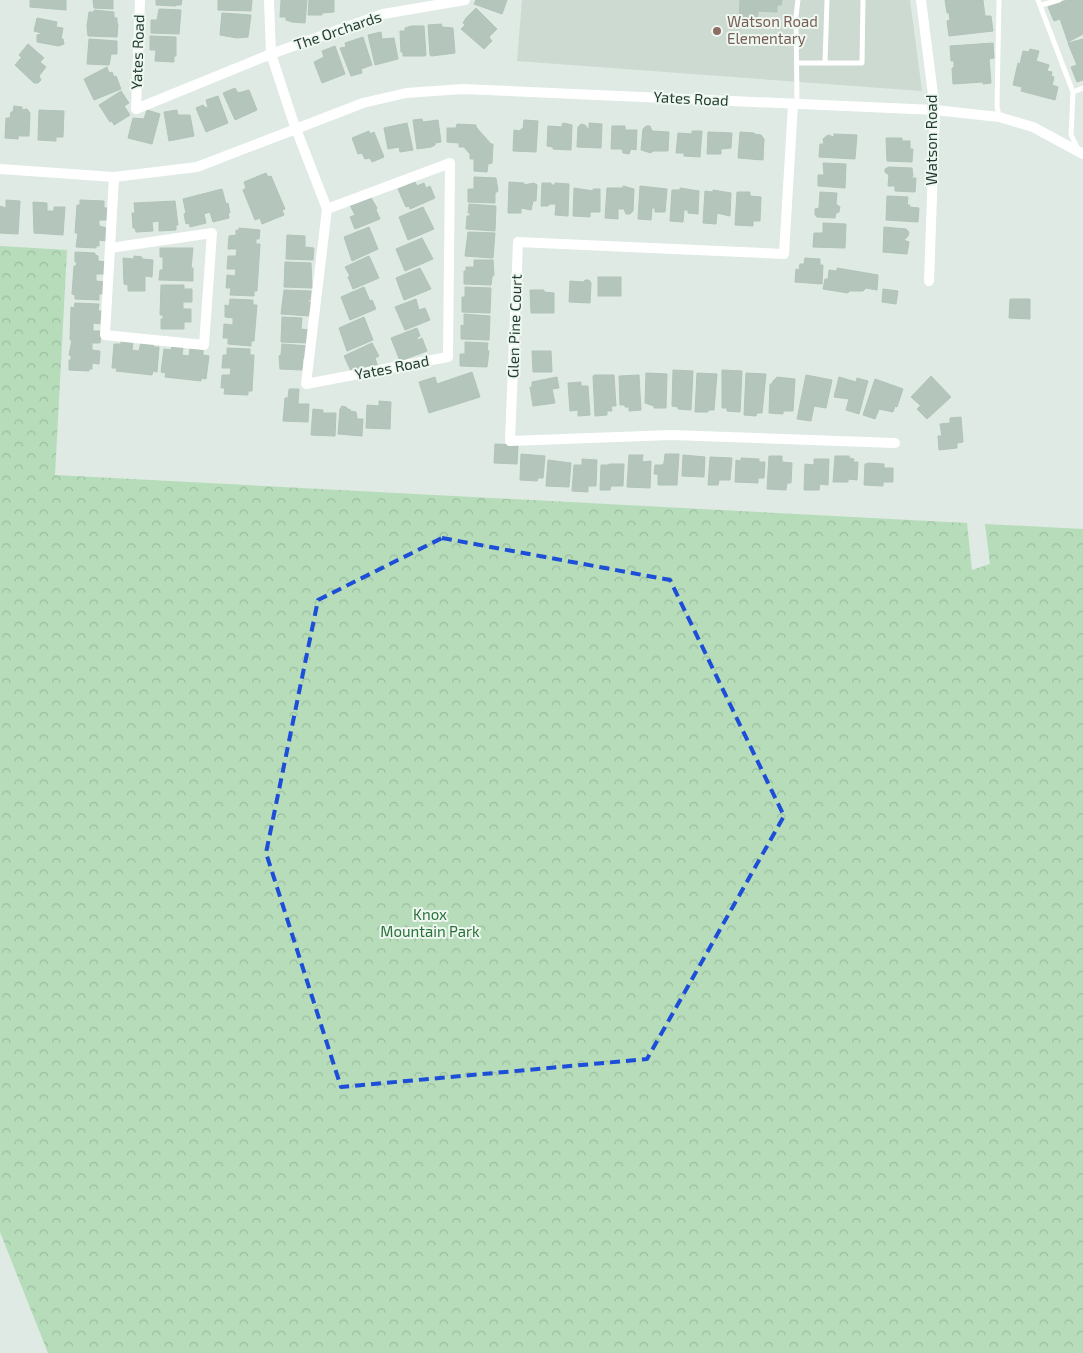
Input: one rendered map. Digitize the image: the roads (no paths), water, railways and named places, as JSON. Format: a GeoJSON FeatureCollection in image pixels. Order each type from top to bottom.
{"type":"FeatureCollection","features":[{"type":"Feature","properties":{"kind":"street","name":"Yates Road"},"geometry":{"type":"LineString","coordinates":[[140,0],[136,109],[271,54]]}},
{"type":"Feature","properties":{"kind":"street","name":"The Orchards"},"geometry":{"type":"LineString","coordinates":[[269,0],[271,54],[296,129]]}},
{"type":"Feature","properties":{"kind":"street","name":"The Orchards"},"geometry":{"type":"LineString","coordinates":[[271,54],[383,14],[465,0]]}},
{"type":"Feature","properties":{"kind":"street","name":"Watson Road"},"geometry":{"type":"LineString","coordinates":[[921,0],[935,110],[929,281]]}},
{"type":"Feature","properties":{"kind":"street","name":"Yates Road"},"geometry":{"type":"LineString","coordinates":[[0,170],[114,177],[197,167],[363,103],[406,92],[463,89],[935,110],[999,117],[1033,127],[1082,154]]}},
{"type":"Feature","properties":{"kind":"street","name":"Glen Pine Court"},"geometry":{"type":"LineString","coordinates":[[795,104],[784,254],[518,242],[510,441],[671,436],[895,443]]}},
{"type":"Feature","properties":{"kind":"street","name":"Yates Road"},"geometry":{"type":"LineString","coordinates":[[296,129],[327,209],[306,384],[448,357],[450,163],[327,209]]}},
{"type":"Feature","properties":{"kind":"street"},"geometry":{"type":"LineString","coordinates":[[110,248],[212,233],[204,345],[105,335],[114,177]]}},
{"type":"Feature","properties":{"kind":"lane"},"geometry":{"type":"LineString","coordinates":[[795,104],[797,62],[796,16],[798,0]]}},
{"type":"Feature","properties":{"kind":"lane"},"geometry":{"type":"LineString","coordinates":[[825,62],[826,0]]}},
{"type":"Feature","properties":{"kind":"lane"},"geometry":{"type":"LineString","coordinates":[[797,62],[862,63],[863,0]]}},
{"type":"Feature","properties":{"kind":"lane"},"geometry":{"type":"LineString","coordinates":[[999,0],[997,106],[999,117]]}},
{"type":"Feature","properties":{"kind":"lane"},"geometry":{"type":"LineString","coordinates":[[1059,0],[1039,3],[1074,92],[1071,135],[1082,154]]}},
{"type":"Feature","properties":{"kind":"lane"},"geometry":{"type":"LineString","coordinates":[[1074,92],[1083,88]]}},
{"type":"Feature","properties":{"kind":"place","name":"Watson Road Elementary"},"geometry":{"type":"Point","coordinates":[717,31]}},
{"type":"Feature","properties":{"kind":"park label","name":"Knox Mountain Park"},"geometry":{"type":"Point","coordinates":[430,924]}}]}
